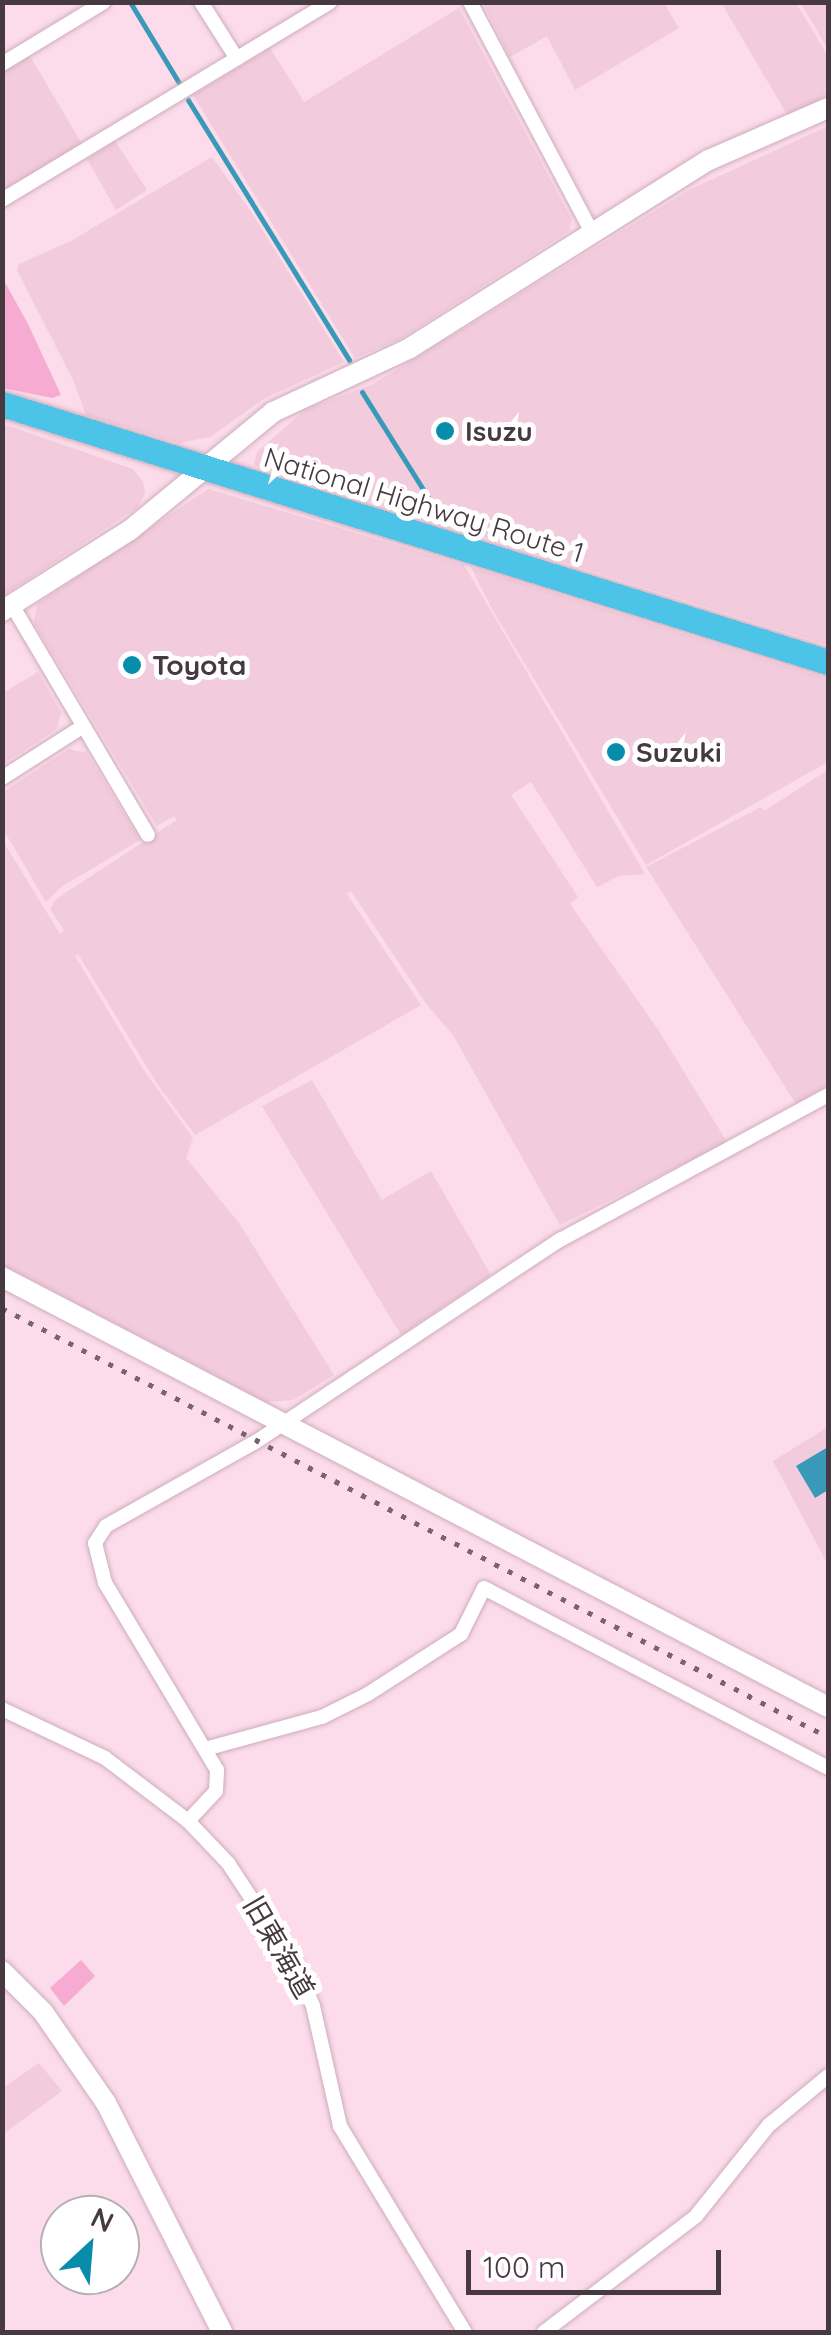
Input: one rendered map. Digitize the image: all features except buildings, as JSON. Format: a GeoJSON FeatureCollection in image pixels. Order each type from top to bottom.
{"type":"FeatureCollection","features":[{"type":"Feature","properties":{"kind":"highway","name":"National Highway Route 1"},"geometry":{"type":"LineString","coordinates":[[2,404],[828,662]]}},
{"type":"Feature","properties":{"kind":"street"},"geometry":{"type":"LineString","coordinates":[[2,64],[104,2]]}},
{"type":"Feature","properties":{"kind":"street"},"geometry":{"type":"LineString","coordinates":[[202,2],[236,59]]}},
{"type":"Feature","properties":{"kind":"street"},"geometry":{"type":"LineString","coordinates":[[2,200],[330,2]]}},
{"type":"Feature","properties":{"kind":"street"},"geometry":{"type":"LineString","coordinates":[[470,2],[592,232]]}},
{"type":"Feature","properties":{"kind":"street"},"geometry":{"type":"LineString","coordinates":[[148,835],[7,608],[130,530],[201,468],[294,399],[410,348],[710,160],[828,108]]}},
{"type":"Feature","properties":{"kind":"street"},"geometry":{"type":"LineString","coordinates":[[2,778],[82,727]]}},
{"type":"Feature","properties":{"kind":"street"},"geometry":{"type":"LineString","coordinates":[[188,1821],[216,1791],[217,1770],[105,1584],[95,1544],[106,1526],[280,1422],[560,1240],[828,1095]]}},
{"type":"Feature","properties":{"kind":"street"},"geometry":{"type":"LineString","coordinates":[[2,1278],[828,1707]]}},
{"type":"Feature","properties":{"kind":"street"},"geometry":{"type":"LineString","coordinates":[[205,1749],[322,1717],[368,1694],[460,1634],[484,1588],[828,1768]]}},
{"type":"Feature","properties":{"kind":"street","name":"旧東海道"},"geometry":{"type":"LineString","coordinates":[[2,1710],[105,1758],[188,1821],[228,1864],[296,1966],[316,2018],[340,2126],[465,2332]]}},
{"type":"Feature","properties":{"kind":"street"},"geometry":{"type":"LineString","coordinates":[[2,1971],[43,2012],[106,2103],[222,2332]]}},
{"type":"Feature","properties":{"kind":"street"},"geometry":{"type":"LineString","coordinates":[[544,2332],[696,2216],[770,2125],[828,2076]]}},
{"type":"Feature","properties":{"kind":"shaded area"},"geometry":{"type":"Polygon","coordinates":[[[483,3],[664,3],[679,28],[575,90],[547,36],[510,57],[483,3]]]}},
{"type":"Feature","properties":{"kind":"shaded area"},"geometry":{"type":"Polygon","coordinates":[[[796,3],[828,56],[828,96],[788,116],[722,4],[796,3]]]}},
{"type":"Feature","properties":{"kind":"shaded area"},"geometry":{"type":"Polygon","coordinates":[[[800,3],[828,3],[828,50],[814,25],[800,3]]]}},
{"type":"Feature","properties":{"kind":"shaded area"},"geometry":{"type":"Polygon","coordinates":[[[459,8],[572,220],[569,231],[400,339],[355,358],[193,95],[270,48],[304,102],[459,8]]]}},
{"type":"Feature","properties":{"kind":"shaded area"},"geometry":{"type":"Polygon","coordinates":[[[30,56],[82,144],[3,190],[3,73],[30,56]]]}},
{"type":"Feature","properties":{"kind":"shaded area"},"geometry":{"type":"Polygon","coordinates":[[[828,126],[828,645],[254,465],[257,452],[306,409],[373,384],[689,190],[828,126]]]}},
{"type":"Feature","properties":{"kind":"shaded area"},"geometry":{"type":"Polygon","coordinates":[[[115,141],[147,190],[116,210],[87,159],[115,141]]]}},
{"type":"Feature","properties":{"kind":"shaded area"},"geometry":{"type":"Polygon","coordinates":[[[212,157],[252,213],[344,362],[265,398],[210,437],[179,443],[86,415],[74,382],[17,270],[19,264],[71,241],[212,157]]]}},
{"type":"Feature","properties":{"kind":"shaded area"},"geometry":{"type":"Polygon","coordinates":[[[3,279],[61,395],[52,398],[3,388],[3,279]]]}},
{"type":"Feature","properties":{"kind":"shaded area"},"geometry":{"type":"Polygon","coordinates":[[[3,424],[133,469],[143,482],[145,493],[138,507],[3,596],[3,424]]]}},
{"type":"Feature","properties":{"kind":"shaded area"},"geometry":{"type":"Polygon","coordinates":[[[208,489],[464,565],[645,874],[619,876],[597,887],[531,782],[511,795],[578,897],[570,904],[659,1031],[727,1142],[560,1225],[453,1035],[427,1005],[351,891],[347,894],[421,1005],[195,1135],[158,1085],[78,954],[75,956],[143,1069],[193,1138],[186,1158],[239,1223],[334,1375],[293,1400],[266,1402],[3,1265],[3,841],[60,934],[64,930],[50,909],[56,899],[177,820],[174,816],[157,826],[34,623],[37,604],[208,489]]]}},
{"type":"Feature","properties":{"kind":"shaded area"},"geometry":{"type":"Polygon","coordinates":[[[471,567],[828,679],[828,762],[646,865],[493,611],[471,567]]]}},
{"type":"Feature","properties":{"kind":"shaded area"},"geometry":{"type":"Polygon","coordinates":[[[38,672],[61,712],[57,729],[3,764],[3,693],[38,672]]]}},
{"type":"Feature","properties":{"kind":"shaded area"},"geometry":{"type":"Polygon","coordinates":[[[69,749],[87,753],[140,840],[61,887],[46,902],[3,829],[3,792],[69,749]]]}},
{"type":"Feature","properties":{"kind":"shaded area"},"geometry":{"type":"Polygon","coordinates":[[[828,770],[828,1085],[796,1104],[646,867],[761,807],[764,811],[828,770]]]}},
{"type":"Feature","properties":{"kind":"shaded area"},"geometry":{"type":"Polygon","coordinates":[[[312,1080],[382,1200],[431,1171],[491,1275],[401,1335],[262,1106],[312,1080]]]}},
{"type":"Feature","properties":{"kind":"shaded area"},"geometry":{"type":"Polygon","coordinates":[[[828,1427],[828,1565],[773,1461],[828,1427]]]}},
{"type":"Feature","properties":{"kind":"shaded area"},"geometry":{"type":"Polygon","coordinates":[[[81,1960],[95,1976],[64,2006],[50,1988],[81,1960]]]}},
{"type":"Feature","properties":{"kind":"shaded area"},"geometry":{"type":"Polygon","coordinates":[[[39,2063],[62,2091],[3,2134],[3,2088],[39,2063]]]}},
{"type":"Feature","properties":{"kind":"water"},"geometry":{"type":"Polygon","coordinates":[[[828,1447],[828,1490],[815,1498],[796,1466],[828,1447]]]}},
{"type":"Feature","properties":{"kind":"waterway"},"geometry":{"type":"LineString","coordinates":[[130,2],[179,83]]}},
{"type":"Feature","properties":{"kind":"waterway"},"geometry":{"type":"LineString","coordinates":[[188,100],[349,360]]}},
{"type":"Feature","properties":{"kind":"waterway"},"geometry":{"type":"LineString","coordinates":[[362,392],[436,510]]}},
{"type":"Feature","properties":{"kind":"railway"},"geometry":{"type":"LineString","coordinates":[[2,1308],[828,1737]]}},
{"type":"Feature","properties":{"kind":"place","name":"Isuzu"},"geometry":{"type":"Point","coordinates":[445,431]}},
{"type":"Feature","properties":{"kind":"place","name":"Toyota"},"geometry":{"type":"Point","coordinates":[132,665]}},
{"type":"Feature","properties":{"kind":"place","name":"Suzuki"},"geometry":{"type":"Point","coordinates":[616,752]}}]}
